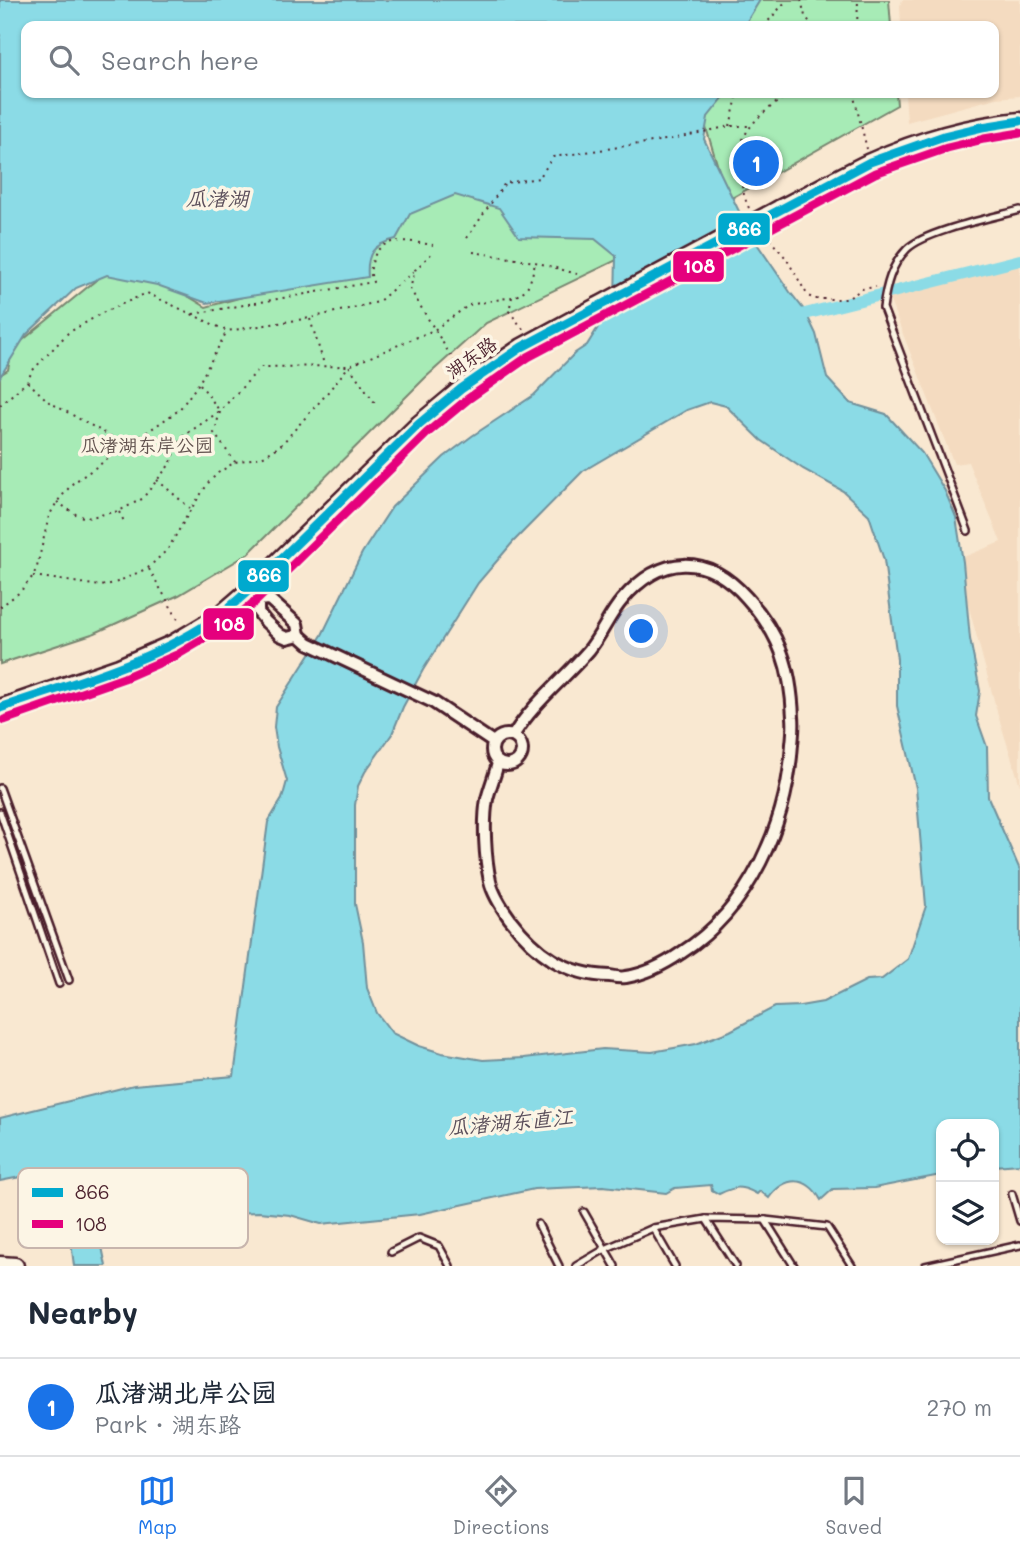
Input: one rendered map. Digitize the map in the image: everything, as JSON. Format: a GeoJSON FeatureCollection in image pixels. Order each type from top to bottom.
{"type":"FeatureCollection","features":[{"type":"Feature","properties":{"kind":"street","name":"湖东路"},"geometry":{"type":"LineString","coordinates":[[0,708],[119,667],[172,644],[253,596],[419,424],[469,384],[533,341],[870,162],[962,130],[1020,121]]}},
{"type":"Feature","properties":{"kind":"street"},"geometry":{"type":"LineString","coordinates":[[498,762],[487,800],[485,845],[490,883],[502,908],[524,937],[539,951],[566,968],[592,976],[626,977],[662,966],[700,941],[730,908],[754,876],[779,817],[790,768],[794,719],[783,654],[760,611],[742,592],[705,567],[679,564],[644,579],[621,601],[590,648],[531,711],[513,736]]}},
{"type":"Feature","properties":{"kind":"street"},"geometry":{"type":"LineString","coordinates":[[299,635],[287,638],[280,635],[258,612],[253,596],[269,599],[297,624],[299,635],[308,643],[433,702],[493,742]]}},
{"type":"Feature","properties":{"kind":"street"},"geometry":{"type":"LineString","coordinates":[[503,734],[513,736],[522,747],[520,757],[508,765],[498,762],[492,755],[493,742],[503,734]]}},
{"type":"Feature","properties":{"kind":"street"},"geometry":{"type":"LineString","coordinates":[[0,1265],[15,1266]]}},
{"type":"Feature","properties":{"kind":"lane"},"geometry":{"type":"LineString","coordinates":[[968,531],[883,308],[886,285],[897,262],[909,247],[932,234],[1020,210]]}},
{"type":"Feature","properties":{"kind":"lane"},"geometry":{"type":"LineString","coordinates":[[0,788],[69,980]]}},
{"type":"Feature","properties":{"kind":"lane"},"geometry":{"type":"LineString","coordinates":[[0,812],[59,984]]}},
{"type":"Feature","properties":{"kind":"lane"},"geometry":{"type":"LineString","coordinates":[[1012,1194],[1020,1221]]}},
{"type":"Feature","properties":{"kind":"lane"},"geometry":{"type":"LineString","coordinates":[[583,1212],[615,1266]]}},
{"type":"Feature","properties":{"kind":"lane"},"geometry":{"type":"LineString","coordinates":[[576,1266],[605,1249],[653,1228],[706,1219],[765,1220],[827,1227],[852,1266]]}},
{"type":"Feature","properties":{"kind":"lane"},"geometry":{"type":"LineString","coordinates":[[706,1219],[736,1266]]}},
{"type":"Feature","properties":{"kind":"lane"},"geometry":{"type":"LineString","coordinates":[[765,1220],[794,1266]]}},
{"type":"Feature","properties":{"kind":"lane"},"geometry":{"type":"LineString","coordinates":[[538,1224],[559,1266]]}},
{"type":"Feature","properties":{"kind":"lane"},"geometry":{"type":"LineString","coordinates":[[653,1228],[675,1266]]}},
{"type":"Feature","properties":{"kind":"lane"},"geometry":{"type":"LineString","coordinates":[[391,1252],[419,1238],[439,1246],[450,1266]]}},
{"type":"Feature","properties":{"kind":"lane"},"geometry":{"type":"LineString","coordinates":[[925,1266],[1020,1245]]}},
{"type":"Feature","properties":{"kind":"path"},"geometry":{"type":"LineString","coordinates":[[768,21],[787,0]]}},
{"type":"Feature","properties":{"kind":"path"},"geometry":{"type":"LineString","coordinates":[[801,0],[809,21]]}},
{"type":"Feature","properties":{"kind":"path"},"geometry":{"type":"LineString","coordinates":[[857,21],[858,0]]}},
{"type":"Feature","properties":{"kind":"path"},"geometry":{"type":"LineString","coordinates":[[730,126],[737,98]]}},
{"type":"Feature","properties":{"kind":"path"},"geometry":{"type":"LineString","coordinates":[[854,98],[870,162]]}},
{"type":"Feature","properties":{"kind":"path"},"geometry":{"type":"LineString","coordinates":[[467,238],[505,183],[540,177],[554,157],[659,141],[730,126],[750,125]]}},
{"type":"Feature","properties":{"kind":"path"},"geometry":{"type":"LineString","coordinates":[[192,314],[373,282],[373,257],[385,243],[397,241],[433,245]]}},
{"type":"Feature","properties":{"kind":"path"},"geometry":{"type":"LineString","coordinates":[[473,252],[536,262],[578,274]]}},
{"type":"Feature","properties":{"kind":"path"},"geometry":{"type":"LineString","coordinates":[[0,405],[27,382],[32,371],[68,333],[102,313],[147,293],[227,331],[310,318],[378,302],[432,254]]}},
{"type":"Feature","properties":{"kind":"path"},"geometry":{"type":"LineString","coordinates":[[57,502],[86,518],[119,511],[142,499],[170,464],[183,437],[220,411],[261,367],[349,366],[434,330],[469,305],[521,294],[529,286],[536,262]]}},
{"type":"Feature","properties":{"kind":"path"},"geometry":{"type":"LineString","coordinates":[[415,270],[410,289],[469,384]]}},
{"type":"Feature","properties":{"kind":"path"},"geometry":{"type":"LineString","coordinates":[[512,297],[509,312],[533,341]]}},
{"type":"Feature","properties":{"kind":"path"},"geometry":{"type":"LineString","coordinates":[[310,318],[324,366]]}},
{"type":"Feature","properties":{"kind":"path"},"geometry":{"type":"LineString","coordinates":[[0,607],[20,592],[33,576],[49,516],[57,502],[73,484],[179,410],[199,383],[227,331]]}},
{"type":"Feature","properties":{"kind":"path"},"geometry":{"type":"LineString","coordinates":[[349,366],[375,403]]}},
{"type":"Feature","properties":{"kind":"path"},"geometry":{"type":"LineString","coordinates":[[33,576],[101,586],[115,583],[148,568],[168,549],[191,509],[218,472],[235,462],[262,457],[280,446],[349,366]]}},
{"type":"Feature","properties":{"kind":"path"},"geometry":{"type":"LineString","coordinates":[[27,382],[48,402],[128,446]]}},
{"type":"Feature","properties":{"kind":"path"},"geometry":{"type":"LineString","coordinates":[[199,383],[220,411]]}},
{"type":"Feature","properties":{"kind":"path"},"geometry":{"type":"LineString","coordinates":[[220,411],[214,433],[235,462]]}},
{"type":"Feature","properties":{"kind":"path"},"geometry":{"type":"LineString","coordinates":[[157,480],[191,509]]}},
{"type":"Feature","properties":{"kind":"path"},"geometry":{"type":"LineString","coordinates":[[119,511],[125,523]]}},
{"type":"Feature","properties":{"kind":"path"},"geometry":{"type":"LineString","coordinates":[[148,568],[187,635]]}},
{"type":"Feature","properties":{"kind":"shaded area"},"geometry":{"type":"Polygon","coordinates":[[[902,0],[1020,0],[1020,96],[999,98],[999,21],[901,21],[902,0]]]}},
{"type":"Feature","properties":{"kind":"shaded area"},"geometry":{"type":"Polygon","coordinates":[[[905,98],[996,98],[907,122],[905,98]]]}},
{"type":"Feature","properties":{"kind":"shaded area"},"geometry":{"type":"Polygon","coordinates":[[[1020,262],[1020,785],[956,560],[1001,542],[968,462],[954,464],[888,296],[1020,262]]]}},
{"type":"Feature","properties":{"kind":"green space"},"geometry":{"type":"Polygon","coordinates":[[[752,0],[889,0],[891,21],[745,21],[752,0]]]}},
{"type":"Feature","properties":{"kind":"green space"},"geometry":{"type":"Polygon","coordinates":[[[710,98],[896,98],[897,105],[728,200],[701,111],[710,98]]]}},
{"type":"Feature","properties":{"kind":"green space","name":"瓜渚湖东岸公园"},"geometry":{"type":"Polygon","coordinates":[[[453,182],[599,228],[623,257],[486,323],[425,378],[248,554],[179,595],[95,633],[0,664],[0,375],[8,370],[12,349],[112,267],[136,265],[206,307],[363,264],[367,239],[453,182]]]}},
{"type":"Feature","properties":{"kind":"water"},"geometry":{"type":"Polygon","coordinates":[[[0,0],[760,0],[747,21],[21,21],[21,98],[723,98],[708,117],[704,139],[749,232],[805,311],[816,334],[827,378],[850,403],[886,414],[922,453],[945,491],[956,517],[970,639],[980,691],[976,716],[987,747],[988,797],[1020,870],[1020,1164],[999,1166],[999,1119],[936,1119],[936,1176],[874,1188],[833,1189],[821,1200],[809,1186],[796,1181],[782,1186],[769,1198],[760,1191],[757,1194],[742,1188],[719,1194],[712,1190],[711,1185],[675,1188],[666,1193],[603,1186],[534,1189],[420,1214],[321,1224],[290,1215],[248,1212],[248,1168],[18,1168],[18,1177],[0,1181],[0,1118],[134,1085],[234,1076],[268,822],[282,799],[287,781],[274,727],[276,707],[322,635],[362,553],[392,507],[444,457],[534,395],[575,353],[587,345],[615,300],[616,256],[595,239],[519,237],[499,208],[455,195],[410,214],[396,239],[373,251],[368,262],[368,277],[207,303],[157,285],[107,275],[76,288],[26,335],[0,377],[0,0]],[[710,402],[687,410],[583,471],[513,542],[478,583],[423,670],[392,734],[358,786],[355,805],[355,904],[363,942],[367,988],[377,1013],[392,1033],[442,1053],[483,1060],[603,1049],[652,1052],[696,1044],[730,1031],[775,1007],[823,1002],[867,980],[882,979],[908,959],[926,906],[916,788],[897,706],[897,659],[884,560],[869,515],[843,491],[803,469],[761,440],[726,406],[710,402]]]}},
{"type":"Feature","properties":{"kind":"water"},"geometry":{"type":"Polygon","coordinates":[[[72,1248],[102,1248],[106,1266],[74,1266],[72,1248]]]}},
{"type":"Feature","properties":{"kind":"waterway"},"geometry":{"type":"LineString","coordinates":[[789,318],[1020,260]]}},
{"type":"Feature","properties":{"kind":"transit line","name":"866"},"geometry":{"type":"LineString","coordinates":[[0,708],[141,658],[169,646],[219,616],[419,424],[461,389],[522,347],[870,162],[944,136],[1020,121]]}},
{"type":"Feature","properties":{"kind":"transit line","name":"108"},"geometry":{"type":"LineString","coordinates":[[4,720],[124,678],[177,655],[226,626],[257,600],[427,433],[468,399],[528,357],[875,173],[947,148],[1020,133]]}},
{"type":"Feature","properties":{"kind":"place","name":"瓜渚湖北岸公园"},"geometry":{"type":"Point","coordinates":[756,163]}},
{"type":"Feature","properties":{"kind":"water label","name":"瓜渚湖"},"geometry":{"type":"Point","coordinates":[217,197]}},
{"type":"Feature","properties":{"kind":"water label","name":"瓜渚湖东直江"},"geometry":{"type":"Point","coordinates":[510,1121]}}]}
